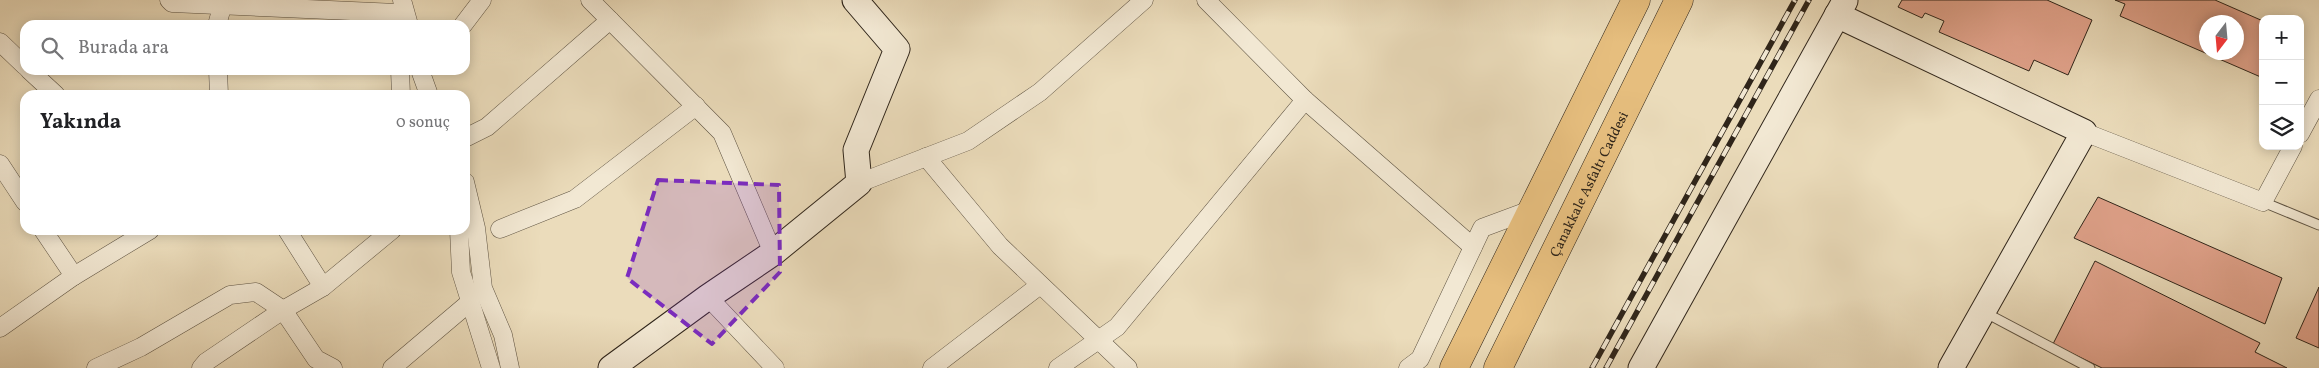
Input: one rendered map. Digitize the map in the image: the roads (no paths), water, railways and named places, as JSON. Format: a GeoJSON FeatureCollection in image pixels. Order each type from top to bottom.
{"type":"FeatureCollection","features":[{"type":"Feature","properties":{"kind":"highway"},"geometry":{"type":"LineString","coordinates":[[1454,368],[1636,0]]}},
{"type":"Feature","properties":{"kind":"highway","name":"Çanakkale Asfaltı Caddesi"},"geometry":{"type":"LineString","coordinates":[[1498,368],[1679,0]]}},
{"type":"Feature","properties":{"kind":"street"},"geometry":{"type":"LineString","coordinates":[[169,0],[172,3],[223,3],[401,13]]}},
{"type":"Feature","properties":{"kind":"street"},"geometry":{"type":"LineString","coordinates":[[468,20],[482,0]]}},
{"type":"Feature","properties":{"kind":"street"},"geometry":{"type":"LineString","coordinates":[[590,0],[722,133],[773,253]]}},
{"type":"Feature","properties":{"kind":"street"},"geometry":{"type":"LineString","coordinates":[[855,0],[897,50],[856,150],[859,183]]}},
{"type":"Feature","properties":{"kind":"street"},"geometry":{"type":"LineString","coordinates":[[611,368],[773,253],[859,183],[968,141],[1040,92],[1144,0]]}},
{"type":"Feature","properties":{"kind":"street"},"geometry":{"type":"LineString","coordinates":[[1206,0],[1305,100],[1473,247]]}},
{"type":"Feature","properties":{"kind":"street"},"geometry":{"type":"LineString","coordinates":[[218,20],[223,3]]}},
{"type":"Feature","properties":{"kind":"street"},"geometry":{"type":"LineString","coordinates":[[1641,368],[1841,8],[2084,132],[2263,202],[2292,150]]}},
{"type":"Feature","properties":{"kind":"street"},"geometry":{"type":"LineString","coordinates":[[470,136],[487,127],[610,20]]}},
{"type":"Feature","properties":{"kind":"street"},"geometry":{"type":"LineString","coordinates":[[0,42],[20,61]]}},
{"type":"Feature","properties":{"kind":"street"},"geometry":{"type":"LineString","coordinates":[[34,75],[51,90]]}},
{"type":"Feature","properties":{"kind":"street"},"geometry":{"type":"LineString","coordinates":[[218,75],[220,90]]}},
{"type":"Feature","properties":{"kind":"street"},"geometry":{"type":"LineString","coordinates":[[400,75],[401,90]]}},
{"type":"Feature","properties":{"kind":"street"},"geometry":{"type":"LineString","coordinates":[[2304,127],[2319,99]]}},
{"type":"Feature","properties":{"kind":"street"},"geometry":{"type":"LineString","coordinates":[[1058,368],[1117,327],[1305,100]]}},
{"type":"Feature","properties":{"kind":"street"},"geometry":{"type":"LineString","coordinates":[[500,229],[575,199],[696,106]]}},
{"type":"Feature","properties":{"kind":"street"},"geometry":{"type":"LineString","coordinates":[[1951,368],[2084,132]]}},
{"type":"Feature","properties":{"kind":"street"},"geometry":{"type":"LineString","coordinates":[[926,157],[1000,246],[1128,368]]}},
{"type":"Feature","properties":{"kind":"street"},"geometry":{"type":"LineString","coordinates":[[0,164],[20,194]]}},
{"type":"Feature","properties":{"kind":"street"},"geometry":{"type":"LineString","coordinates":[[470,203],[476,228],[483,288],[503,335],[510,368]]}},
{"type":"Feature","properties":{"kind":"street"},"geometry":{"type":"LineString","coordinates":[[1408,368],[1420,359],[1482,228],[1532,209]]}},
{"type":"Feature","properties":{"kind":"street"},"geometry":{"type":"LineString","coordinates":[[46,235],[74,276]]}},
{"type":"Feature","properties":{"kind":"street"},"geometry":{"type":"LineString","coordinates":[[0,328],[74,276],[142,235]]}},
{"type":"Feature","properties":{"kind":"street"},"geometry":{"type":"LineString","coordinates":[[289,235],[323,287]]}},
{"type":"Feature","properties":{"kind":"street"},"geometry":{"type":"LineString","coordinates":[[201,368],[206,362],[283,310],[323,287],[386,235]]}},
{"type":"Feature","properties":{"kind":"street"},"geometry":{"type":"LineString","coordinates":[[459,235],[461,272],[491,368]]}},
{"type":"Feature","properties":{"kind":"street"},"geometry":{"type":"LineString","coordinates":[[932,368],[1040,285]]}},
{"type":"Feature","properties":{"kind":"street"},"geometry":{"type":"LineString","coordinates":[[96,368],[141,347],[230,295],[256,292],[283,310],[316,359],[333,368]]}},
{"type":"Feature","properties":{"kind":"street"},"geometry":{"type":"LineString","coordinates":[[708,298],[775,368]]}},
{"type":"Feature","properties":{"kind":"street"},"geometry":{"type":"LineString","coordinates":[[392,368],[470,302]]}},
{"type":"Feature","properties":{"kind":"lane"},"geometry":{"type":"LineString","coordinates":[[2263,202],[2319,225]]}},
{"type":"Feature","properties":{"kind":"lane"},"geometry":{"type":"LineString","coordinates":[[1983,312],[2090,368]]}},
{"type":"Feature","properties":{"kind":"railway"},"geometry":{"type":"LineString","coordinates":[[1592,368],[1795,0]]}},
{"type":"Feature","properties":{"kind":"railway"},"geometry":{"type":"LineString","coordinates":[[1606,368],[1809,0]]}}]}
